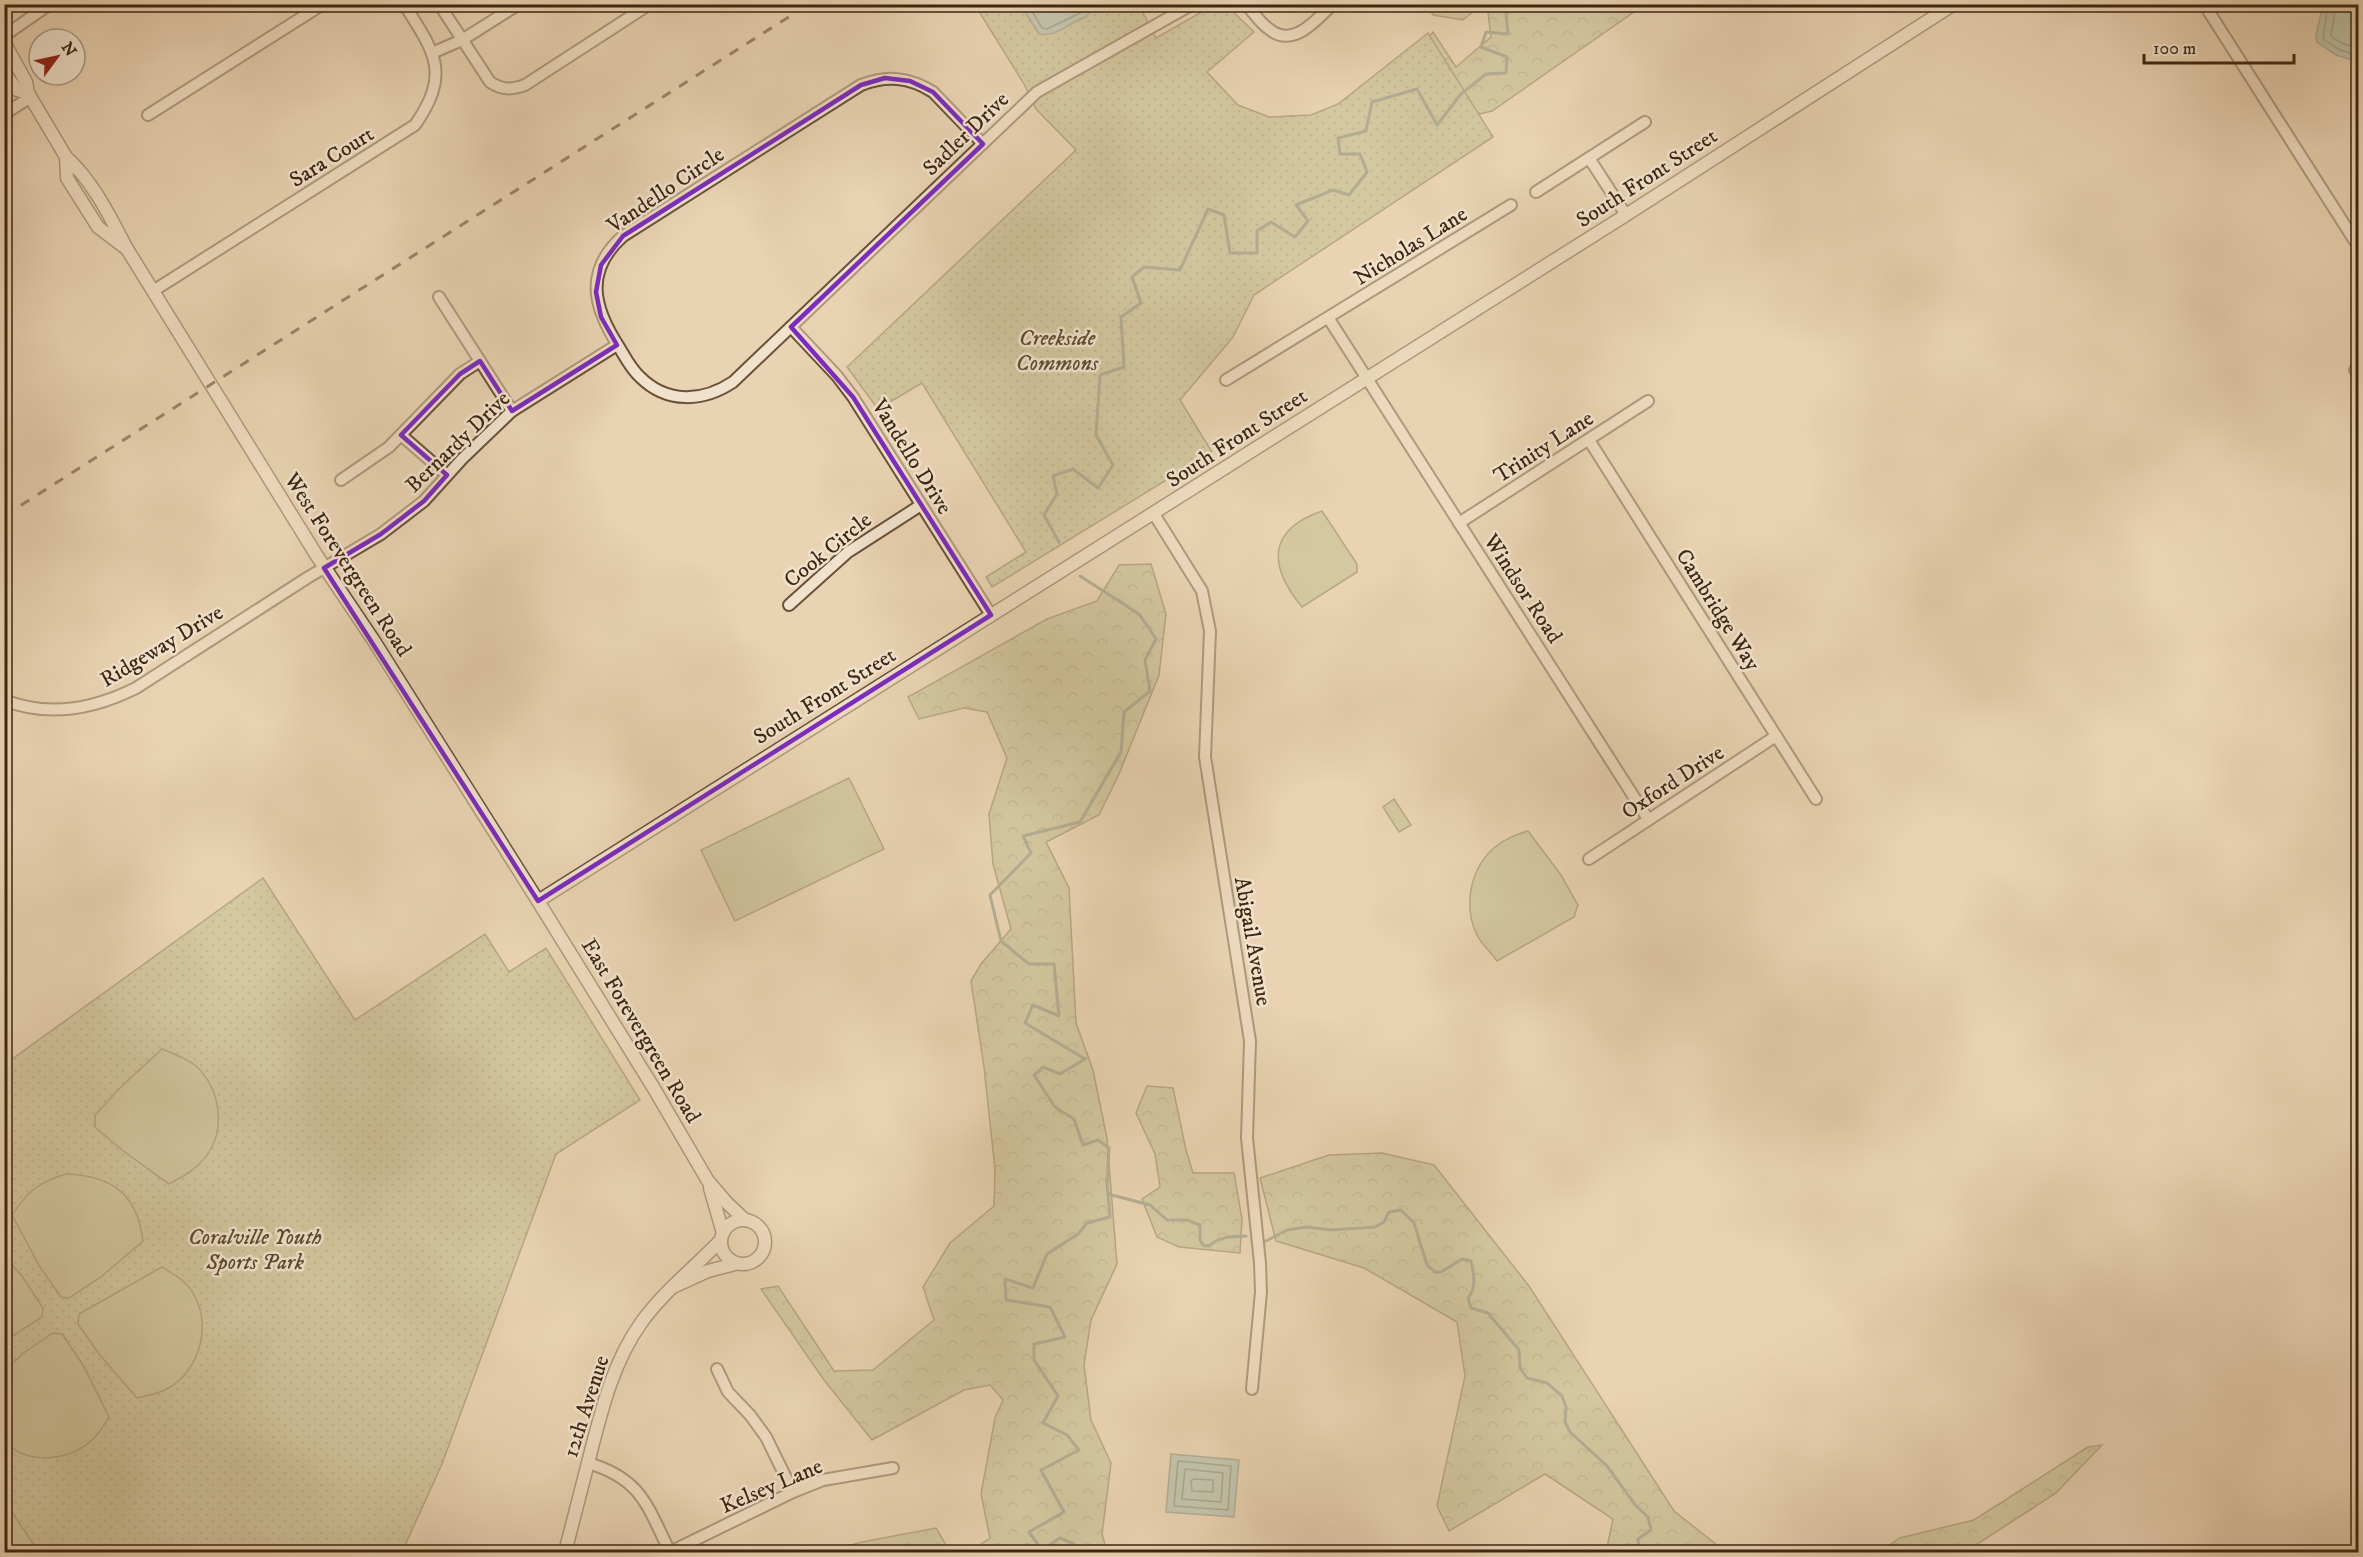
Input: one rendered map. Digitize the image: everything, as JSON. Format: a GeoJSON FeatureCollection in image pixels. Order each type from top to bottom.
{"type":"FeatureCollection","features":[{"type":"Feature","properties":{"kind":"street"},"geometry":{"type":"LineString","coordinates":[[4,36],[50,4]]}},
{"type":"Feature","properties":{"kind":"street"},"geometry":{"type":"LineString","coordinates":[[148,115],[324,4]]}},
{"type":"Feature","properties":{"kind":"street","name":"Sara Court"},"geometry":{"type":"LineString","coordinates":[[153,291],[415,125],[427,108],[435,90],[437,71],[425,38],[404,4]]}},
{"type":"Feature","properties":{"kind":"street"},"geometry":{"type":"LineString","coordinates":[[439,4],[490,81],[499,88],[513,89],[525,85],[650,4]]}},
{"type":"Feature","properties":{"kind":"street"},"geometry":{"type":"LineString","coordinates":[[432,53],[462,40],[519,4]]}},
{"type":"Feature","properties":{"kind":"street","name":"Sadler Drive"},"geometry":{"type":"LineString","coordinates":[[791,327],[1026,102],[1046,86],[1193,4]]}},
{"type":"Feature","properties":{"kind":"street"},"geometry":{"type":"LineString","coordinates":[[1246,4],[1269,30],[1288,36],[1300,34],[1333,4]]}},
{"type":"Feature","properties":{"kind":"street","name":"South Front Street"},"geometry":{"type":"LineString","coordinates":[[538,901],[1626,215],[1954,4]]}},
{"type":"Feature","properties":{"kind":"street"},"geometry":{"type":"LineString","coordinates":[[2204,4],[2358,246]]}},
{"type":"Feature","properties":{"kind":"street","name":"West Forevergreen Road"},"geometry":{"type":"LineString","coordinates":[[4,42],[26,82],[29,95],[66,157],[80,169],[324,568],[374,641],[538,901]]}},
{"type":"Feature","properties":{"kind":"street","name":"West Forevergreen Road"},"geometry":{"type":"LineString","coordinates":[[4,73],[17,90],[29,95]]}},
{"type":"Feature","properties":{"kind":"street","name":"Vandello Circle"},"geometry":{"type":"LineString","coordinates":[[791,327],[733,382],[722,389],[698,397],[672,396],[651,387],[635,372],[601,317],[596,292],[601,265],[615,244],[633,230],[861,85],[885,78],[910,81],[923,86],[933,92],[983,144]]}},
{"type":"Feature","properties":{"kind":"street"},"geometry":{"type":"LineString","coordinates":[[4,114],[29,95]]}},
{"type":"Feature","properties":{"kind":"street"},"geometry":{"type":"LineString","coordinates":[[1536,192],[1645,122]]}},
{"type":"Feature","properties":{"kind":"street"},"geometry":{"type":"LineString","coordinates":[[1589,158],[1626,215]]}},
{"type":"Feature","properties":{"kind":"street","name":"Nicholas Lane"},"geometry":{"type":"LineString","coordinates":[[1226,380],[1329,319],[1511,205]]}},
{"type":"Feature","properties":{"kind":"street"},"geometry":{"type":"LineString","coordinates":[[439,297],[512,411]]}},
{"type":"Feature","properties":{"kind":"street"},"geometry":{"type":"LineString","coordinates":[[1329,319],[1367,378]]}},
{"type":"Feature","properties":{"kind":"street","name":"Vandello Drive"},"geometry":{"type":"LineString","coordinates":[[791,327],[837,376],[853,397],[991,615]]}},
{"type":"Feature","properties":{"kind":"street","name":"Bernardy Drive"},"geometry":{"type":"LineString","coordinates":[[324,568],[381,534],[424,501],[512,411],[617,345]]}},
{"type":"Feature","properties":{"kind":"street"},"geometry":{"type":"LineString","coordinates":[[341,480],[380,454],[460,374],[480,361]]}},
{"type":"Feature","properties":{"kind":"street","name":"Windsor Road"},"geometry":{"type":"LineString","coordinates":[[1367,378],[1648,819]]}},
{"type":"Feature","properties":{"kind":"street","name":"Trinity Lane"},"geometry":{"type":"LineString","coordinates":[[1460,523],[1648,401]]}},
{"type":"Feature","properties":{"kind":"street"},"geometry":{"type":"LineString","coordinates":[[401,435],[447,476]]}},
{"type":"Feature","properties":{"kind":"street","name":"Cambridge Way"},"geometry":{"type":"LineString","coordinates":[[1588,440],[1816,798]]}},
{"type":"Feature","properties":{"kind":"street","name":"Cook Circle"},"geometry":{"type":"LineString","coordinates":[[789,605],[857,545],[921,505]]}},
{"type":"Feature","properties":{"kind":"street","name":"Abigail Avenue"},"geometry":{"type":"LineString","coordinates":[[1154,514],[1202,591],[1209,621],[1205,757],[1250,1041],[1247,1138],[1260,1263],[1260,1292],[1252,1389]]}},
{"type":"Feature","properties":{"kind":"street","name":"Ridgeway Drive"},"geometry":{"type":"LineString","coordinates":[[4,700],[18,705],[52,710],[73,709],[115,698],[136,688],[324,568]]}},
{"type":"Feature","properties":{"kind":"street","name":"Oxford Drive"},"geometry":{"type":"LineString","coordinates":[[1588,859],[1776,736]]}},
{"type":"Feature","properties":{"kind":"street","name":"East Forevergreen Road"},"geometry":{"type":"LineString","coordinates":[[538,901],[708,1181],[745,1220]]}},
{"type":"Feature","properties":{"kind":"street","name":"East Forevergreen Road"},"geometry":{"type":"LineString","coordinates":[[708,1181],[722,1237]]}},
{"type":"Feature","properties":{"kind":"street"},"geometry":{"type":"LineString","coordinates":[[745,1220],[758,1225],[762,1231],[765,1238],[764,1250],[752,1263],[735,1264],[725,1255],[722,1237],[732,1223],[745,1220]]}},
{"type":"Feature","properties":{"kind":"street","name":"12th Avenue"},"geometry":{"type":"LineString","coordinates":[[565,1552],[611,1380],[621,1358],[642,1322],[722,1237]]}},
{"type":"Feature","properties":{"kind":"street","name":"12th Avenue"},"geometry":{"type":"LineString","coordinates":[[674,1286],[708,1271],[735,1264]]}},
{"type":"Feature","properties":{"kind":"street"},"geometry":{"type":"LineString","coordinates":[[717,1369],[728,1392],[750,1415],[766,1437],[793,1492]]}},
{"type":"Feature","properties":{"kind":"street"},"geometry":{"type":"LineString","coordinates":[[588,1463],[609,1469],[631,1483],[641,1495],[670,1552]]}},
{"type":"Feature","properties":{"kind":"street","name":"Kelsey Lane"},"geometry":{"type":"LineString","coordinates":[[670,1552],[793,1492],[823,1480],[892,1468]]}},
{"type":"Feature","properties":{"kind":"highlighted area"},"geometry":{"type":"Polygon","coordinates":[[[885,78],[910,81],[933,92],[983,144],[791,327],[853,397],[991,615],[538,901],[324,568],[381,534],[424,501],[447,475],[401,435],[460,374],[480,361],[512,411],[617,345],[601,317],[596,292],[601,265],[623,236],[861,85],[885,78]]]}},
{"type":"Feature","properties":{"kind":"green space","name":"Creekside Commons"},"geometry":{"type":"Polygon","coordinates":[[[975,5],[1139,5],[1156,38],[1205,10],[1226,5],[1254,32],[1207,72],[1238,105],[1269,117],[1311,115],[1338,104],[1428,33],[1493,137],[1254,295],[1233,337],[1180,400],[1212,452],[992,587],[986,577],[1026,552],[922,383],[878,409],[847,367],[1076,150],[1036,109],[1024,84],[975,5]]]}},
{"type":"Feature","properties":{"kind":"green space"},"geometry":{"type":"Polygon","coordinates":[[[1428,5],[1481,5],[1463,20],[1433,15],[1428,5]]]}},
{"type":"Feature","properties":{"kind":"green space"},"geometry":{"type":"Polygon","coordinates":[[[1487,5],[1644,5],[1492,111],[1247,170],[1426,41],[1433,32],[1456,67],[1491,37],[1487,5]]]}},
{"type":"Feature","properties":{"kind":"green space"},"geometry":{"type":"Polygon","coordinates":[[[1322,511],[1357,564],[1357,572],[1302,607],[1283,577],[1279,564],[1279,551],[1283,539],[1291,528],[1322,511]]]}},
{"type":"Feature","properties":{"kind":"green space"},"geometry":{"type":"Polygon","coordinates":[[[1151,564],[1166,614],[1159,675],[1119,774],[1099,815],[1046,842],[1069,888],[1076,1023],[1093,1070],[1107,1138],[1117,1264],[1091,1320],[1084,1365],[1091,1420],[1111,1463],[1102,1534],[1107,1552],[969,1552],[990,1538],[981,1494],[995,1418],[1003,1400],[990,1385],[964,1390],[872,1440],[824,1380],[761,1289],[778,1286],[834,1371],[873,1370],[934,1320],[923,1287],[950,1243],[994,1206],[995,1169],[984,1067],[971,981],[981,964],[1011,929],[993,864],[989,814],[1007,758],[987,712],[964,708],[919,719],[908,697],[1047,619],[1097,601],[1119,565],[1151,564]]]}},
{"type":"Feature","properties":{"kind":"green space"},"geometry":{"type":"Polygon","coordinates":[[[849,778],[884,849],[735,921],[701,850],[849,778]]]}},
{"type":"Feature","properties":{"kind":"green space"},"geometry":{"type":"Polygon","coordinates":[[[1394,799],[1411,825],[1399,832],[1383,807],[1394,799]]]}},
{"type":"Feature","properties":{"kind":"green space"},"geometry":{"type":"Polygon","coordinates":[[[1528,831],[1561,875],[1578,905],[1574,917],[1497,961],[1479,938],[1473,924],[1470,912],[1471,888],[1479,866],[1494,848],[1528,831]]]}},
{"type":"Feature","properties":{"kind":"green space","name":"Coralville Youth Sports Park"},"geometry":{"type":"Polygon","coordinates":[[[263,878],[355,1020],[485,934],[509,972],[546,948],[640,1100],[556,1154],[442,1464],[402,1552],[5,1552],[4,1065],[263,878]]]}},
{"type":"Feature","properties":{"kind":"green space"},"geometry":{"type":"Polygon","coordinates":[[[162,1049],[192,1063],[205,1076],[212,1088],[218,1114],[215,1140],[209,1152],[193,1170],[169,1184],[95,1127],[95,1115],[162,1049]]]}},
{"type":"Feature","properties":{"kind":"green space"},"geometry":{"type":"Polygon","coordinates":[[[1147,1086],[1173,1088],[1193,1173],[1234,1173],[1242,1219],[1240,1253],[1179,1247],[1157,1237],[1142,1199],[1160,1187],[1155,1154],[1136,1113],[1147,1086]]]}},
{"type":"Feature","properties":{"kind":"green space"},"geometry":{"type":"Polygon","coordinates":[[[1382,1153],[1434,1165],[1529,1286],[1674,1511],[1722,1549],[1721,1552],[1606,1552],[1613,1519],[1545,1474],[1449,1531],[1437,1506],[1465,1376],[1457,1322],[1364,1268],[1276,1241],[1260,1178],[1329,1155],[1382,1153]]]}},
{"type":"Feature","properties":{"kind":"green space"},"geometry":{"type":"Polygon","coordinates":[[[66,1174],[97,1179],[120,1191],[135,1211],[143,1241],[101,1277],[69,1298],[61,1297],[40,1267],[12,1215],[35,1188],[48,1180],[66,1174]]]}},
{"type":"Feature","properties":{"kind":"green space"},"geometry":{"type":"Polygon","coordinates":[[[4,1256],[22,1276],[43,1308],[42,1317],[5,1341],[4,1256]]]}},
{"type":"Feature","properties":{"kind":"green space"},"geometry":{"type":"Polygon","coordinates":[[[162,1267],[182,1280],[192,1292],[199,1305],[202,1335],[199,1350],[184,1376],[164,1390],[137,1398],[99,1354],[78,1324],[79,1314],[162,1267]]]}},
{"type":"Feature","properties":{"kind":"green space"},"geometry":{"type":"Polygon","coordinates":[[[53,1333],[62,1334],[83,1365],[109,1417],[101,1430],[86,1445],[75,1451],[50,1458],[26,1455],[5,1442],[5,1370],[25,1352],[53,1333]]]}},
{"type":"Feature","properties":{"kind":"green space"},"geometry":{"type":"Polygon","coordinates":[[[2102,1445],[2056,1493],[1965,1552],[1879,1552],[1900,1538],[1974,1520],[2088,1447],[2102,1445]]]}},
{"type":"Feature","properties":{"kind":"green space"},"geometry":{"type":"Polygon","coordinates":[[[4,1501],[39,1552],[5,1552],[4,1501]]]}},
{"type":"Feature","properties":{"kind":"green space"},"geometry":{"type":"Polygon","coordinates":[[[936,1528],[950,1552],[825,1552],[862,1542],[936,1528]]]}},
{"type":"Feature","properties":{"kind":"water"},"geometry":{"type":"Polygon","coordinates":[[[1021,5],[1095,5],[1086,17],[1058,31],[1039,34],[1021,5]]]}},
{"type":"Feature","properties":{"kind":"water"},"geometry":{"type":"Polygon","coordinates":[[[2323,5],[2358,5],[2358,62],[2336,55],[2317,42],[2316,35],[2323,5]]]}},
{"type":"Feature","properties":{"kind":"water"},"geometry":{"type":"Polygon","coordinates":[[[1171,1454],[1239,1460],[1234,1517],[1166,1512],[1171,1454]]]}},
{"type":"Feature","properties":{"kind":"waterway"},"geometry":{"type":"LineString","coordinates":[[1059,542],[1044,515],[1057,494],[1053,476],[1073,469],[1098,488],[1113,465],[1096,435],[1100,375],[1124,367],[1121,317],[1141,303],[1132,277],[1144,267],[1180,270],[1208,209],[1224,215],[1230,253],[1257,253],[1257,231],[1271,222],[1295,237],[1308,221],[1296,205],[1333,190],[1349,195],[1367,172],[1360,154],[1340,154],[1338,138],[1366,131],[1372,102],[1417,89],[1437,125],[1461,94],[1486,74],[1506,73],[1507,57],[1481,47],[1486,32],[1508,34],[1506,13],[1531,4]]}},
{"type":"Feature","properties":{"kind":"waterway"},"geometry":{"type":"LineString","coordinates":[[1071,1552],[1074,1544],[1060,1538],[1042,1550],[1029,1532],[1064,1512],[1041,1470],[1079,1450],[1067,1435],[1043,1423],[1058,1396],[1034,1360],[1034,1344],[1065,1337],[1050,1307],[1006,1300],[1005,1279],[1033,1288],[1047,1254],[1078,1234],[1087,1223],[1110,1217],[1107,1184],[1109,1148],[1098,1140],[1083,1145],[1074,1119],[1055,1107],[1034,1075],[1043,1067],[1060,1074],[1085,1059],[1025,1023],[1033,1005],[1059,1016],[1054,964],[1029,964],[1001,941],[990,895],[1031,853],[1023,836],[1080,822],[1121,752],[1124,712],[1150,691],[1145,660],[1156,639],[1139,614],[1080,576]]}},
{"type":"Feature","properties":{"kind":"waterway"},"geometry":{"type":"LineString","coordinates":[[1108,1194],[1150,1205],[1167,1220],[1187,1220],[1200,1225],[1200,1240],[1203,1245],[1209,1246],[1217,1240],[1246,1236]]}},
{"type":"Feature","properties":{"kind":"waterway"},"geometry":{"type":"LineString","coordinates":[[1266,1241],[1287,1230],[1307,1227],[1331,1230],[1375,1227],[1384,1222],[1389,1212],[1401,1210],[1414,1223],[1427,1265],[1435,1272],[1441,1272],[1462,1259],[1471,1261],[1474,1281],[1473,1290],[1468,1298],[1471,1308],[1488,1313],[1519,1350],[1520,1368],[1527,1378],[1547,1383],[1562,1396],[1566,1407],[1565,1422],[1570,1432],[1607,1466],[1636,1506],[1648,1517],[1651,1530],[1638,1539],[1639,1552]]}},
{"type":"Feature","properties":{"kind":"railway"},"geometry":{"type":"LineString","coordinates":[[4,516],[809,4]]}}]}
